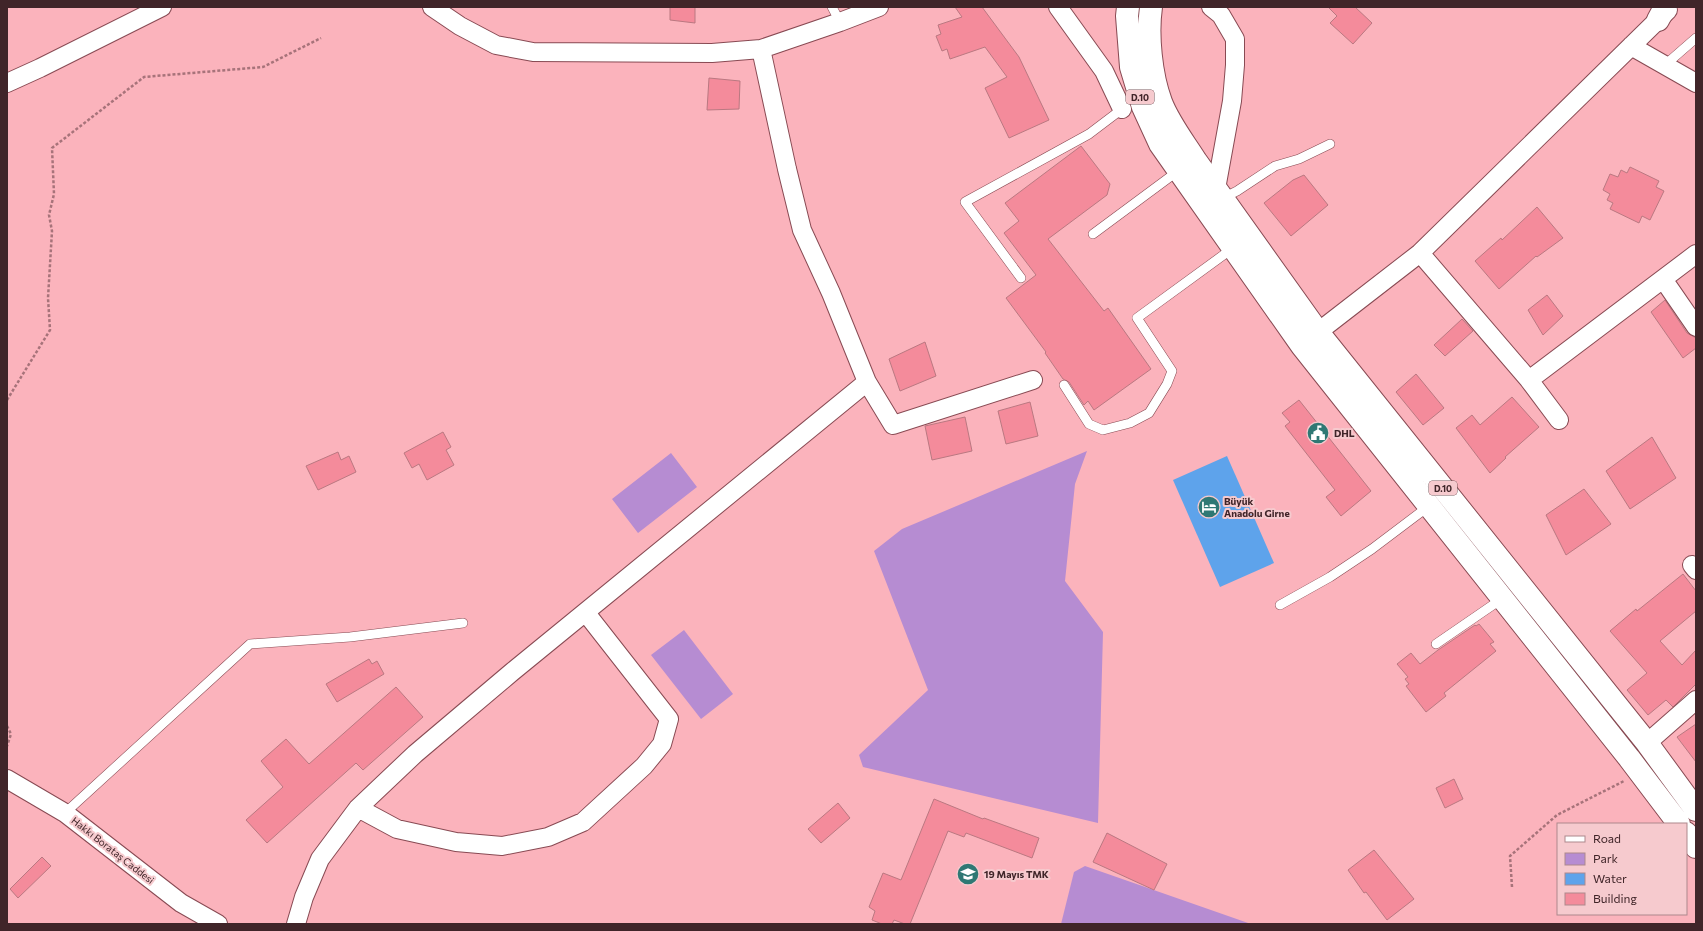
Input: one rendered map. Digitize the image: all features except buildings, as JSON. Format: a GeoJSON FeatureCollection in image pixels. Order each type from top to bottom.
{"type":"FeatureCollection","features":[{"type":"Feature","properties":{"kind":"main road","name":"D.10"},"geometry":{"type":"LineString","coordinates":[[1128,7],[1127,16],[1131,67],[1141,100],[1160,144],[1178,171],[1302,346],[1503,598],[1678,823]]}},
{"type":"Feature","properties":{"kind":"main road","name":"D.10"},"geometry":{"type":"LineString","coordinates":[[1151,7],[1152,63],[1162,102],[1179,136],[1318,332],[1647,744],[1696,810]]}},
{"type":"Feature","properties":{"kind":"main road"},"geometry":{"type":"LineString","coordinates":[[1687,835],[1696,847]]}},
{"type":"Feature","properties":{"kind":"street"},"geometry":{"type":"LineString","coordinates":[[7,83],[162,7]]}},
{"type":"Feature","properties":{"kind":"street"},"geometry":{"type":"LineString","coordinates":[[432,7],[460,26],[496,44],[533,52],[712,53],[761,48],[836,14],[879,7]]}},
{"type":"Feature","properties":{"kind":"street"},"geometry":{"type":"LineString","coordinates":[[1058,7],[1104,71],[1122,109]]}},
{"type":"Feature","properties":{"kind":"street"},"geometry":{"type":"LineString","coordinates":[[1211,7],[1221,15],[1235,39],[1235,65],[1232,101],[1220,193]]}},
{"type":"Feature","properties":{"kind":"street"},"geometry":{"type":"LineString","coordinates":[[1318,332],[1420,253],[1665,11]]}},
{"type":"Feature","properties":{"kind":"street"},"geometry":{"type":"LineString","coordinates":[[1631,46],[1696,83]]}},
{"type":"Feature","properties":{"kind":"street"},"geometry":{"type":"LineString","coordinates":[[761,48],[787,169],[802,230],[831,293],[867,382],[893,425],[1033,380]]}},
{"type":"Feature","properties":{"kind":"street"},"geometry":{"type":"LineString","coordinates":[[1420,253],[1529,380],[1559,420]]}},
{"type":"Feature","properties":{"kind":"street"},"geometry":{"type":"LineString","coordinates":[[1529,380],[1696,254]]}},
{"type":"Feature","properties":{"kind":"street"},"geometry":{"type":"LineString","coordinates":[[1663,279],[1696,327]]}},
{"type":"Feature","properties":{"kind":"street"},"geometry":{"type":"LineString","coordinates":[[296,924],[304,897],[320,859],[358,808],[415,754],[867,382]]}},
{"type":"Feature","properties":{"kind":"street"},"geometry":{"type":"LineString","coordinates":[[358,808],[397,829],[456,842],[502,846],[548,837],[583,822],[644,766],[662,744],[669,719],[586,612]]}},
{"type":"Feature","properties":{"kind":"street"},"geometry":{"type":"LineString","coordinates":[[1647,744],[1696,700]]}},
{"type":"Feature","properties":{"kind":"street","name":"Hakkı Borataş Caddesi"},"geometry":{"type":"LineString","coordinates":[[7,779],[65,813],[181,903],[218,924]]}},
{"type":"Feature","properties":{"kind":"lane"},"geometry":{"type":"LineString","coordinates":[[1665,65],[1696,38]]}},
{"type":"Feature","properties":{"kind":"lane"},"geometry":{"type":"LineString","coordinates":[[1021,278],[965,202],[1089,134],[1122,109]]}},
{"type":"Feature","properties":{"kind":"lane"},"geometry":{"type":"LineString","coordinates":[[1220,193],[1237,191],[1275,166],[1300,158],[1330,144]]}},
{"type":"Feature","properties":{"kind":"lane"},"geometry":{"type":"LineString","coordinates":[[1093,234],[1178,171]]}},
{"type":"Feature","properties":{"kind":"lane"},"geometry":{"type":"LineString","coordinates":[[1064,385],[1089,424],[1103,430],[1130,423],[1149,413],[1167,384],[1172,372],[1137,318],[1233,248]]}},
{"type":"Feature","properties":{"kind":"lane"},"geometry":{"type":"LineString","coordinates":[[1280,605],[1330,576],[1372,549],[1429,506]]}},
{"type":"Feature","properties":{"kind":"lane"},"geometry":{"type":"LineString","coordinates":[[1436,644],[1503,598]]}},
{"type":"Feature","properties":{"kind":"lane"},"geometry":{"type":"LineString","coordinates":[[65,813],[250,644],[350,637],[463,623]]}},
{"type":"Feature","properties":{"kind":"path"},"geometry":{"type":"LineString","coordinates":[[7,400],[50,330],[48,298],[52,231],[49,215],[54,194],[52,148],[144,77],[263,67],[321,38]]}},
{"type":"Feature","properties":{"kind":"path"},"geometry":{"type":"LineString","coordinates":[[7,726],[10,734],[7,746]]}},
{"type":"Feature","properties":{"kind":"path"},"geometry":{"type":"LineString","coordinates":[[1512,887],[1510,856],[1557,815],[1640,772]]}},
{"type":"Feature","properties":{"kind":"green space"},"geometry":{"type":"Polygon","coordinates":[[[1087,451],[1075,484],[1065,581],[1103,632],[1098,823],[863,767],[859,755],[928,690],[874,551],[902,529],[1087,451]]]}},
{"type":"Feature","properties":{"kind":"green space"},"geometry":{"type":"Polygon","coordinates":[[[671,453],[697,487],[638,533],[612,499],[671,453]]]}},
{"type":"Feature","properties":{"kind":"green space"},"geometry":{"type":"Polygon","coordinates":[[[684,630],[733,694],[701,719],[651,655],[684,630]]]}},
{"type":"Feature","properties":{"kind":"green space"},"geometry":{"type":"Polygon","coordinates":[[[1085,866],[1251,924],[1061,924],[1074,872],[1085,866]]]}},
{"type":"Feature","properties":{"kind":"water"},"geometry":{"type":"Polygon","coordinates":[[[1227,456],[1274,563],[1220,587],[1173,480],[1227,456]]]}},
{"type":"Feature","properties":{"kind":"place","name":"DHL"},"geometry":{"type":"Point","coordinates":[1318,433]}},
{"type":"Feature","properties":{"kind":"place","name":"Büyük Anadolu Girne"},"geometry":{"type":"Point","coordinates":[1209,507]}},
{"type":"Feature","properties":{"kind":"place","name":"19 Mayıs TMK"},"geometry":{"type":"Point","coordinates":[968,874]}}]}
